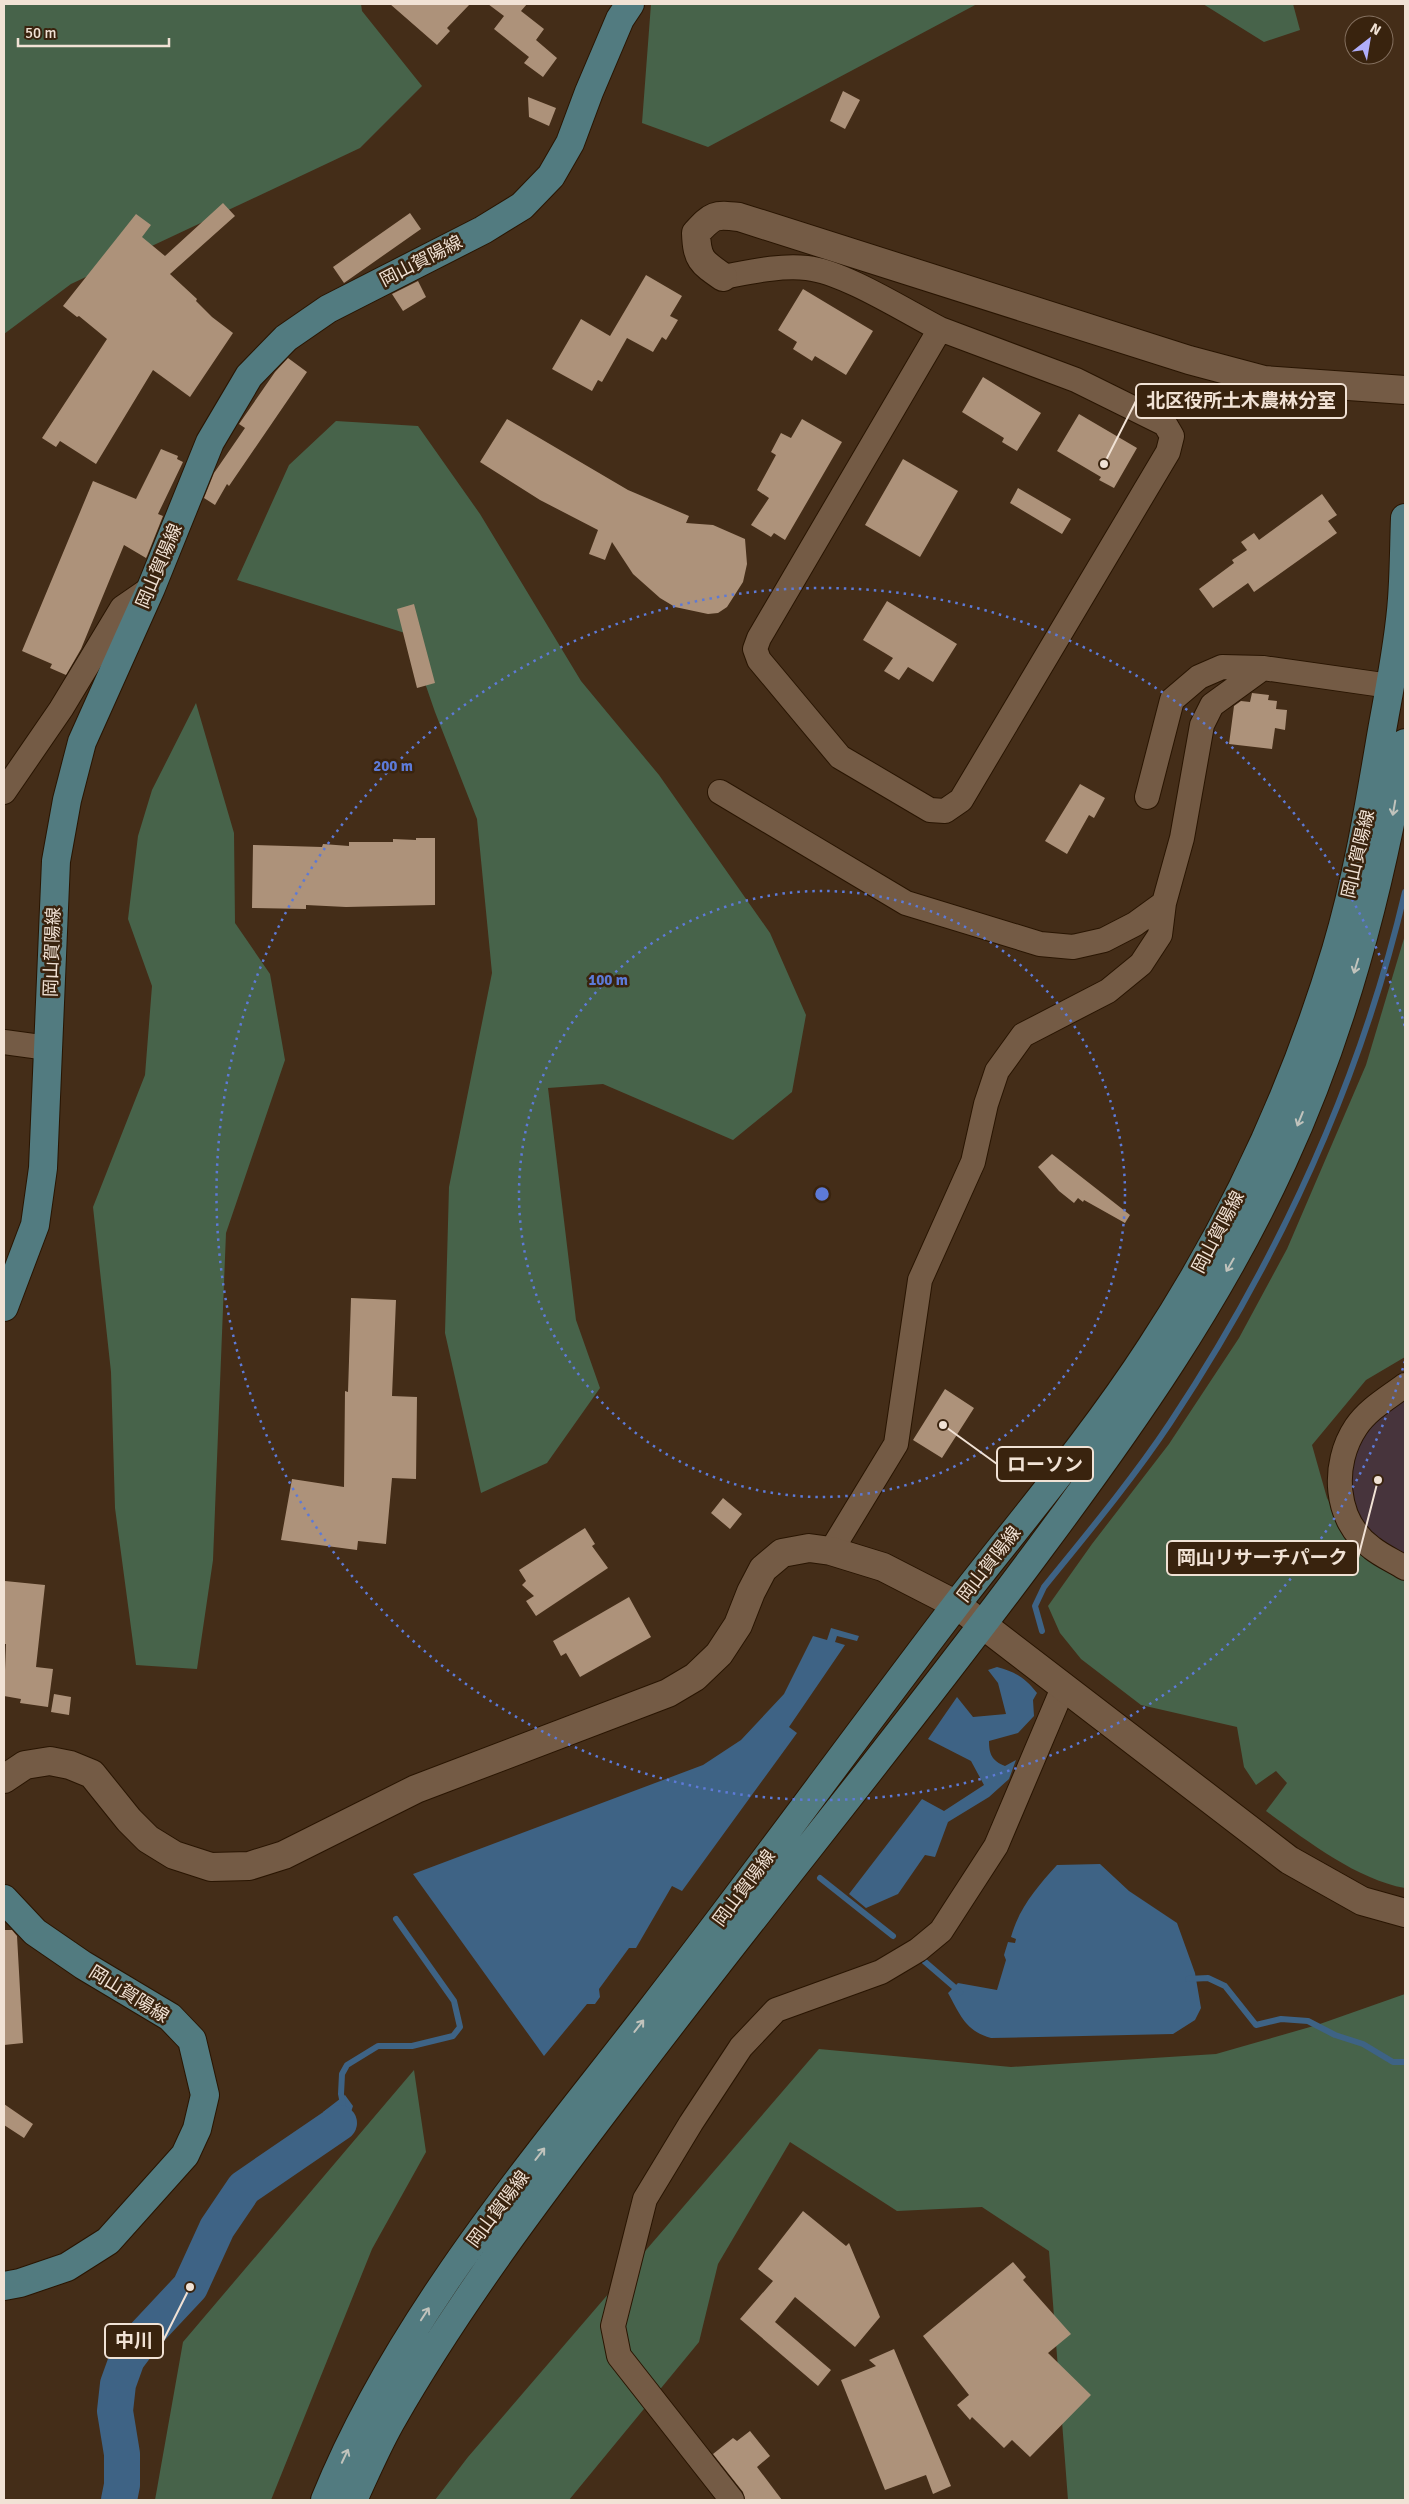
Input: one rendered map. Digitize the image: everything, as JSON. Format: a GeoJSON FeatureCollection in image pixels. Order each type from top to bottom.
{"type":"FeatureCollection","features":[{"type":"Feature","properties":{"kind":"main road","name":"岡山賀陽線"},"geometry":{"type":"LineString","coordinates":[[4,1307],[35,1225],[43,1168],[56,861],[67,800],[82,742],[151,588],[210,442],[249,376],[286,338],[328,309],[482,230],[522,206],[551,176],[570,143],[620,19],[630,4]]}},
{"type":"Feature","properties":{"kind":"main road","name":"岡山賀陽線"},"geometry":{"type":"LineString","coordinates":[[325,2500],[363,2416],[410,2336],[477,2235],[689,1962],[957,1605],[1096,1428],[1152,1346],[1209,1253],[1258,1155],[1298,1057],[1336,949],[1367,819],[1390,686],[1402,603],[1405,518]]}},
{"type":"Feature","properties":{"kind":"main road","name":"岡山賀陽線"},"geometry":{"type":"LineString","coordinates":[[353,2500],[392,2419],[510,2236],[706,1976],[983,1625],[1123,1435],[1182,1346],[1234,1258],[1284,1161],[1322,1064],[1357,966],[1390,835],[1405,743]]}},
{"type":"Feature","properties":{"kind":"main road","name":"岡山賀陽線"},"geometry":{"type":"LineString","coordinates":[[4,1899],[36,1932],[83,1965],[170,2017],[192,2040],[205,2095],[197,2130],[185,2155],[108,2241],[67,2267],[20,2283],[4,2286]]}},
{"type":"Feature","properties":{"kind":"street"},"geometry":{"type":"LineString","coordinates":[[940,329],[759,638],[755,649],[759,660],[840,756],[930,810],[945,811],[961,800],[1168,452],[1172,436],[1165,424],[1076,380],[940,329],[834,274],[808,268],[780,268],[722,277],[708,267],[697,254],[696,233],[707,222],[718,214],[739,217],[1189,360],[1264,380],[1405,390]]}},
{"type":"Feature","properties":{"kind":"street"},"geometry":{"type":"LineString","coordinates":[[4,792],[61,709],[122,608],[151,588]]}},
{"type":"Feature","properties":{"kind":"street"},"geometry":{"type":"LineString","coordinates":[[1147,797],[1172,700],[1199,677],[1222,667],[1263,668],[1390,686]]}},
{"type":"Feature","properties":{"kind":"street"},"geometry":{"type":"LineString","coordinates":[[831,1551],[896,1444],[920,1280],[973,1162],[986,1104],[997,1071],[1023,1035],[1108,992],[1141,964],[1160,935],[1164,903],[1182,838],[1202,725],[1212,705],[1263,668]]}},
{"type":"Feature","properties":{"kind":"street"},"geometry":{"type":"LineString","coordinates":[[720,792],[906,903],[1040,944],[1073,947],[1104,940],[1135,924],[1164,903]]}},
{"type":"Feature","properties":{"kind":"street"},"geometry":{"type":"LineString","coordinates":[[4,1042],[48,1048]]}},
{"type":"Feature","properties":{"kind":"street"},"geometry":{"type":"LineString","coordinates":[[1405,1385],[1366,1415],[1355,1428],[1343,1458],[1339,1476],[1340,1495],[1346,1513],[1358,1534],[1371,1548],[1405,1568]]}},
{"type":"Feature","properties":{"kind":"street"},"geometry":{"type":"LineString","coordinates":[[4,1779],[25,1765],[50,1762],[70,1765],[92,1774],[142,1833],[174,1855],[211,1867],[249,1866],[284,1855],[416,1789],[668,1693],[695,1677],[719,1654],[738,1625],[751,1592],[763,1569],[782,1553],[809,1548],[831,1551],[884,1567],[957,1605],[1289,1860],[1362,1902],[1405,1913]]}},
{"type":"Feature","properties":{"kind":"street"},"geometry":{"type":"LineString","coordinates":[[732,2500],[619,2356],[613,2326],[645,2199],[691,2123],[741,2047],[776,2010],[881,1972],[918,1950],[941,1930],[996,1846],[1063,1688]]}},
{"type":"Feature","properties":{"kind":"shaded area"},"geometry":{"type":"Polygon","coordinates":[[[1405,1399],[1405,1556],[1374,1538],[1358,1519],[1350,1497],[1350,1463],[1358,1443],[1372,1422],[1405,1399]]]}},
{"type":"Feature","properties":{"kind":"green space"},"geometry":{"type":"Polygon","coordinates":[[[4,4],[361,4],[362,11],[422,86],[360,148],[71,284],[4,334],[4,4]]]}},
{"type":"Feature","properties":{"kind":"green space"},"geometry":{"type":"Polygon","coordinates":[[[651,4],[977,4],[708,147],[642,123],[651,4]]]}},
{"type":"Feature","properties":{"kind":"green space"},"geometry":{"type":"Polygon","coordinates":[[[1203,4],[1293,4],[1300,30],[1264,42],[1203,4]]]}},
{"type":"Feature","properties":{"kind":"green space"},"geometry":{"type":"Polygon","coordinates":[[[336,421],[418,426],[480,514],[581,681],[659,775],[770,933],[806,1015],[792,1092],[733,1140],[603,1084],[548,1088],[576,1320],[600,1388],[547,1463],[481,1493],[445,1333],[449,1187],[492,973],[477,819],[435,712],[408,634],[237,580],[289,465],[336,421]]]}},
{"type":"Feature","properties":{"kind":"green space"},"geometry":{"type":"Polygon","coordinates":[[[196,703],[234,833],[235,923],[270,974],[285,1060],[226,1233],[213,1560],[197,1669],[136,1665],[115,1508],[111,1372],[93,1207],[145,1075],[152,986],[128,919],[138,836],[152,790],[196,703]]]}},
{"type":"Feature","properties":{"kind":"green space"},"geometry":{"type":"Polygon","coordinates":[[[1405,935],[1405,1357],[1366,1380],[1312,1445],[1327,1498],[1352,1544],[1405,1579],[1405,1888],[1368,1876],[1350,1867],[1315,1846],[1266,1811],[1287,1783],[1276,1771],[1256,1785],[1244,1767],[1237,1727],[1141,1705],[1081,1659],[1060,1633],[1048,1606],[1092,1544],[1169,1444],[1239,1338],[1287,1249],[1366,1065],[1405,935]]]}},
{"type":"Feature","properties":{"kind":"green space"},"geometry":{"type":"Polygon","coordinates":[[[1405,1994],[1405,2500],[1068,2500],[1049,2251],[982,2207],[897,2211],[790,2142],[718,2264],[699,2342],[569,2500],[435,2500],[468,2457],[819,2049],[1011,2067],[1216,2054],[1317,2025],[1405,1994]]]}},
{"type":"Feature","properties":{"kind":"green space"},"geometry":{"type":"Polygon","coordinates":[[[414,2070],[426,2152],[372,2249],[271,2500],[155,2500],[183,2342],[414,2070]]]}},
{"type":"Feature","properties":{"kind":"water"},"geometry":{"type":"Polygon","coordinates":[[[831,1628],[859,1636],[857,1641],[837,1636],[835,1642],[845,1645],[789,1727],[797,1733],[682,1891],[672,1886],[636,1948],[629,1948],[599,1989],[600,1997],[595,2004],[587,2004],[544,2056],[413,1874],[703,1765],[741,1740],[784,1694],[813,1636],[827,1640],[831,1628]]]}},
{"type":"Feature","properties":{"kind":"water"},"geometry":{"type":"Polygon","coordinates":[[[997,1667],[1020,1676],[1037,1693],[1033,1700],[1034,1716],[1018,1733],[989,1741],[991,1753],[997,1762],[1005,1766],[1016,1760],[1009,1779],[989,1797],[948,1822],[935,1857],[925,1855],[898,1894],[866,1908],[849,1894],[922,1799],[944,1811],[984,1785],[971,1761],[928,1739],[957,1697],[973,1717],[1006,1714],[998,1683],[988,1670],[997,1667]]]}},
{"type":"Feature","properties":{"kind":"water"},"geometry":{"type":"Polygon","coordinates":[[[1100,1864],[1129,1891],[1177,1923],[1195,1973],[1201,2008],[1195,2020],[1173,2034],[991,2038],[975,2031],[964,2021],[948,1993],[958,1983],[997,1990],[1006,1960],[1004,1955],[1008,1942],[1015,1943],[1016,1939],[1011,1937],[1014,1926],[1024,1907],[1042,1881],[1057,1865],[1100,1864]]]}},
{"type":"Feature","properties":{"kind":"water"},"geometry":{"type":"Polygon","coordinates":[[[345,2095],[353,2106],[342,2139],[323,2112],[345,2095]]]}},
{"type":"Feature","properties":{"kind":"building"},"geometry":{"type":"Polygon","coordinates":[[[390,4],[470,4],[447,28],[450,31],[437,45],[390,4]]]}},
{"type":"Feature","properties":{"kind":"building"},"geometry":{"type":"Polygon","coordinates":[[[488,4],[527,4],[521,11],[544,29],[536,40],[557,58],[543,77],[524,63],[529,57],[494,29],[504,16],[488,4]]]}},
{"type":"Feature","properties":{"kind":"building"},"geometry":{"type":"Polygon","coordinates":[[[843,91],[860,100],[845,129],[830,121],[843,91]]]}},
{"type":"Feature","properties":{"kind":"building"},"geometry":{"type":"Polygon","coordinates":[[[528,97],[556,108],[549,126],[529,117],[528,97]]]}},
{"type":"Feature","properties":{"kind":"building"},"geometry":{"type":"Polygon","coordinates":[[[223,203],[235,216],[170,274],[197,299],[196,301],[212,317],[233,333],[190,397],[153,370],[96,464],[60,441],[56,447],[42,438],[107,339],[79,316],[77,317],[63,306],[136,214],[151,225],[142,237],[165,256],[223,203]]]}},
{"type":"Feature","properties":{"kind":"building"},"geometry":{"type":"Polygon","coordinates":[[[410,213],[421,229],[344,283],[333,267],[410,213]]]}},
{"type":"Feature","properties":{"kind":"building"},"geometry":{"type":"Polygon","coordinates":[[[646,275],[682,296],[670,316],[678,320],[666,340],[662,337],[653,352],[627,338],[602,382],[598,380],[592,391],[552,369],[581,319],[610,336],[646,275]]]}},
{"type":"Feature","properties":{"kind":"building"},"geometry":{"type":"Polygon","coordinates":[[[418,281],[426,297],[403,311],[392,294],[418,281]]]}},
{"type":"Feature","properties":{"kind":"building"},"geometry":{"type":"Polygon","coordinates":[[[803,289],[873,331],[846,375],[815,356],[812,361],[793,349],[797,342],[778,330],[803,289]]]}},
{"type":"Feature","properties":{"kind":"building"},"geometry":{"type":"Polygon","coordinates":[[[288,358],[307,372],[229,486],[227,484],[215,505],[204,498],[214,473],[245,428],[239,424],[275,372],[288,358]]]}},
{"type":"Feature","properties":{"kind":"building"},"geometry":{"type":"Polygon","coordinates":[[[983,377],[1041,413],[1017,451],[1002,442],[1004,438],[962,412],[983,377]]]}},
{"type":"Feature","properties":{"kind":"building"},"geometry":{"type":"Polygon","coordinates":[[[1079,414],[1137,448],[1114,488],[1099,480],[1101,477],[1057,451],[1079,414]]]}},
{"type":"Feature","properties":{"kind":"building"},"geometry":{"type":"Polygon","coordinates":[[[507,419],[628,490],[689,516],[686,523],[713,525],[745,539],[747,564],[743,582],[727,607],[718,613],[708,614],[675,607],[660,598],[633,574],[612,542],[605,560],[589,554],[598,530],[540,500],[480,462],[507,419]]]}},
{"type":"Feature","properties":{"kind":"building"},"geometry":{"type":"Polygon","coordinates":[[[802,419],[842,442],[785,540],[774,533],[771,537],[751,525],[769,498],[757,490],[776,455],[771,452],[781,433],[791,438],[802,419]]]}},
{"type":"Feature","properties":{"kind":"building"},"geometry":{"type":"Polygon","coordinates":[[[161,449],[178,456],[177,459],[183,462],[158,514],[163,516],[146,558],[124,545],[81,649],[66,675],[50,668],[52,664],[22,651],[93,481],[136,499],[161,449]]]}},
{"type":"Feature","properties":{"kind":"building"},"geometry":{"type":"Polygon","coordinates":[[[903,459],[958,491],[920,557],[865,525],[903,459]]]}},
{"type":"Feature","properties":{"kind":"building"},"geometry":{"type":"Polygon","coordinates":[[[1018,488],[1071,519],[1062,534],[1010,503],[1018,488]]]}},
{"type":"Feature","properties":{"kind":"building"},"geometry":{"type":"Polygon","coordinates":[[[1322,494],[1337,515],[1328,521],[1337,533],[1254,592],[1248,583],[1213,608],[1199,589],[1234,563],[1232,560],[1247,550],[1241,542],[1254,533],[1259,540],[1322,494]]]}},
{"type":"Feature","properties":{"kind":"building"},"geometry":{"type":"Polygon","coordinates":[[[887,601],[957,644],[933,682],[908,667],[899,680],[884,671],[893,658],[863,640],[887,601]]]}},
{"type":"Feature","properties":{"kind":"building"},"geometry":{"type":"Polygon","coordinates":[[[414,604],[435,683],[417,688],[397,609],[414,604]]]}},
{"type":"Feature","properties":{"kind":"building"},"geometry":{"type":"Polygon","coordinates":[[[1252,693],[1269,695],[1268,700],[1277,701],[1276,709],[1287,710],[1285,730],[1275,728],[1272,749],[1229,744],[1234,706],[1241,701],[1250,702],[1252,693]]]}},
{"type":"Feature","properties":{"kind":"building"},"geometry":{"type":"Polygon","coordinates":[[[1080,784],[1105,798],[1094,818],[1089,815],[1067,854],[1045,841],[1080,784]]]}},
{"type":"Feature","properties":{"kind":"building"},"geometry":{"type":"Polygon","coordinates":[[[416,838],[435,838],[435,905],[346,907],[306,905],[306,909],[252,908],[253,845],[322,847],[323,844],[349,846],[349,842],[393,842],[393,839],[416,840],[416,838]]]}},
{"type":"Feature","properties":{"kind":"building"},"geometry":{"type":"Polygon","coordinates":[[[1052,1154],[1130,1215],[1125,1223],[1084,1200],[1083,1202],[1078,1198],[1074,1203],[1059,1191],[1038,1167],[1052,1154]]]}},
{"type":"Feature","properties":{"kind":"building"},"geometry":{"type":"Polygon","coordinates":[[[351,1298],[396,1300],[392,1396],[417,1397],[416,1479],[392,1478],[386,1544],[358,1541],[357,1550],[281,1540],[292,1479],[344,1487],[345,1391],[348,1392],[351,1298]]]}},
{"type":"Feature","properties":{"kind":"building"},"geometry":{"type":"Polygon","coordinates":[[[945,1389],[974,1408],[942,1458],[913,1440],[945,1389]]]}},
{"type":"Feature","properties":{"kind":"building"},"geometry":{"type":"Polygon","coordinates":[[[723,1498],[742,1514],[730,1529],[711,1513],[723,1498]]]}},
{"type":"Feature","properties":{"kind":"building"},"geometry":{"type":"Polygon","coordinates":[[[585,1528],[595,1544],[592,1546],[608,1568],[536,1616],[526,1601],[534,1596],[522,1585],[526,1581],[519,1570],[585,1528]]]}},
{"type":"Feature","properties":{"kind":"building"},"geometry":{"type":"Polygon","coordinates":[[[5,1581],[45,1585],[36,1667],[53,1669],[48,1707],[20,1703],[21,1699],[4,1696],[6,1644],[4,1644],[5,1581]]]}},
{"type":"Feature","properties":{"kind":"building"},"geometry":{"type":"Polygon","coordinates":[[[629,1597],[651,1637],[580,1677],[566,1653],[561,1656],[553,1641],[629,1597]]]}},
{"type":"Feature","properties":{"kind":"building"},"geometry":{"type":"Polygon","coordinates":[[[54,1694],[71,1697],[69,1715],[51,1712],[54,1694]]]}},
{"type":"Feature","properties":{"kind":"building"},"geometry":{"type":"Polygon","coordinates":[[[4,1930],[12,1930],[17,1936],[23,2043],[4,2045],[4,1930]]]}},
{"type":"Feature","properties":{"kind":"building"},"geometry":{"type":"Polygon","coordinates":[[[4,2104],[33,2124],[24,2138],[4,2125],[4,2104]]]}},
{"type":"Feature","properties":{"kind":"building"},"geometry":{"type":"Polygon","coordinates":[[[803,2211],[846,2246],[849,2243],[880,2317],[855,2347],[795,2297],[775,2322],[831,2370],[818,2386],[740,2319],[773,2281],[758,2269],[803,2211]]]}},
{"type":"Feature","properties":{"kind":"building"},"geometry":{"type":"Polygon","coordinates":[[[1013,2262],[1026,2277],[1023,2280],[1071,2334],[1048,2353],[1091,2395],[1030,2457],[1012,2440],[1004,2448],[972,2417],[970,2420],[957,2405],[969,2395],[923,2336],[1013,2262]]]}},
{"type":"Feature","properties":{"kind":"building"},"geometry":{"type":"Polygon","coordinates":[[[894,2349],[951,2486],[933,2494],[926,2475],[885,2490],[841,2380],[876,2366],[869,2360],[894,2349]]]}},
{"type":"Feature","properties":{"kind":"building"},"geometry":{"type":"Polygon","coordinates":[[[750,2431],[770,2456],[757,2467],[782,2500],[745,2500],[743,2492],[713,2454],[733,2438],[737,2441],[750,2431]]]}},
{"type":"Feature","properties":{"kind":"waterway"},"geometry":{"type":"LineString","coordinates":[[1042,1631],[1035,1606],[1044,1587],[1125,1486],[1170,1423],[1246,1298],[1280,1234],[1311,1168],[1339,1101],[1364,1033],[1386,963],[1405,892]]}},
{"type":"Feature","properties":{"kind":"waterway"},"geometry":{"type":"LineString","coordinates":[[820,1878],[893,1936]]}},
{"type":"Feature","properties":{"kind":"waterway"},"geometry":{"type":"LineString","coordinates":[[343,2104],[341,2094],[342,2074],[347,2065],[378,2046],[412,2046],[453,2036],[460,2027],[454,2001],[396,1919]]}},
{"type":"Feature","properties":{"kind":"waterway"},"geometry":{"type":"LineString","coordinates":[[924,1961],[960,1992]]}},
{"type":"Feature","properties":{"kind":"waterway"},"geometry":{"type":"LineString","coordinates":[[1188,1979],[1208,1978],[1225,1986],[1256,2025],[1281,2019],[1308,2021],[1335,2035],[1363,2044],[1393,2062],[1405,2062]]}},
{"type":"Feature","properties":{"kind":"waterway"},"geometry":{"type":"LineString","coordinates":[[119,2500],[122,2485],[122,2454],[115,2411],[118,2384],[127,2359],[145,2335],[190,2287],[217,2228],[244,2188],[339,2123]]}},
{"type":"Feature","properties":{"kind":"place","name":"北区役所土木農林分室"},"geometry":{"type":"Point","coordinates":[1104,464]}},
{"type":"Feature","properties":{"kind":"place","name":"ローソン"},"geometry":{"type":"Point","coordinates":[943,1425]}},
{"type":"Feature","properties":{"kind":"place","name":"岡山リサーチパーク"},"geometry":{"type":"Point","coordinates":[1378,1480]}},
{"type":"Feature","properties":{"kind":"place","name":"中川"},"geometry":{"type":"Point","coordinates":[190,2287]}}]}
